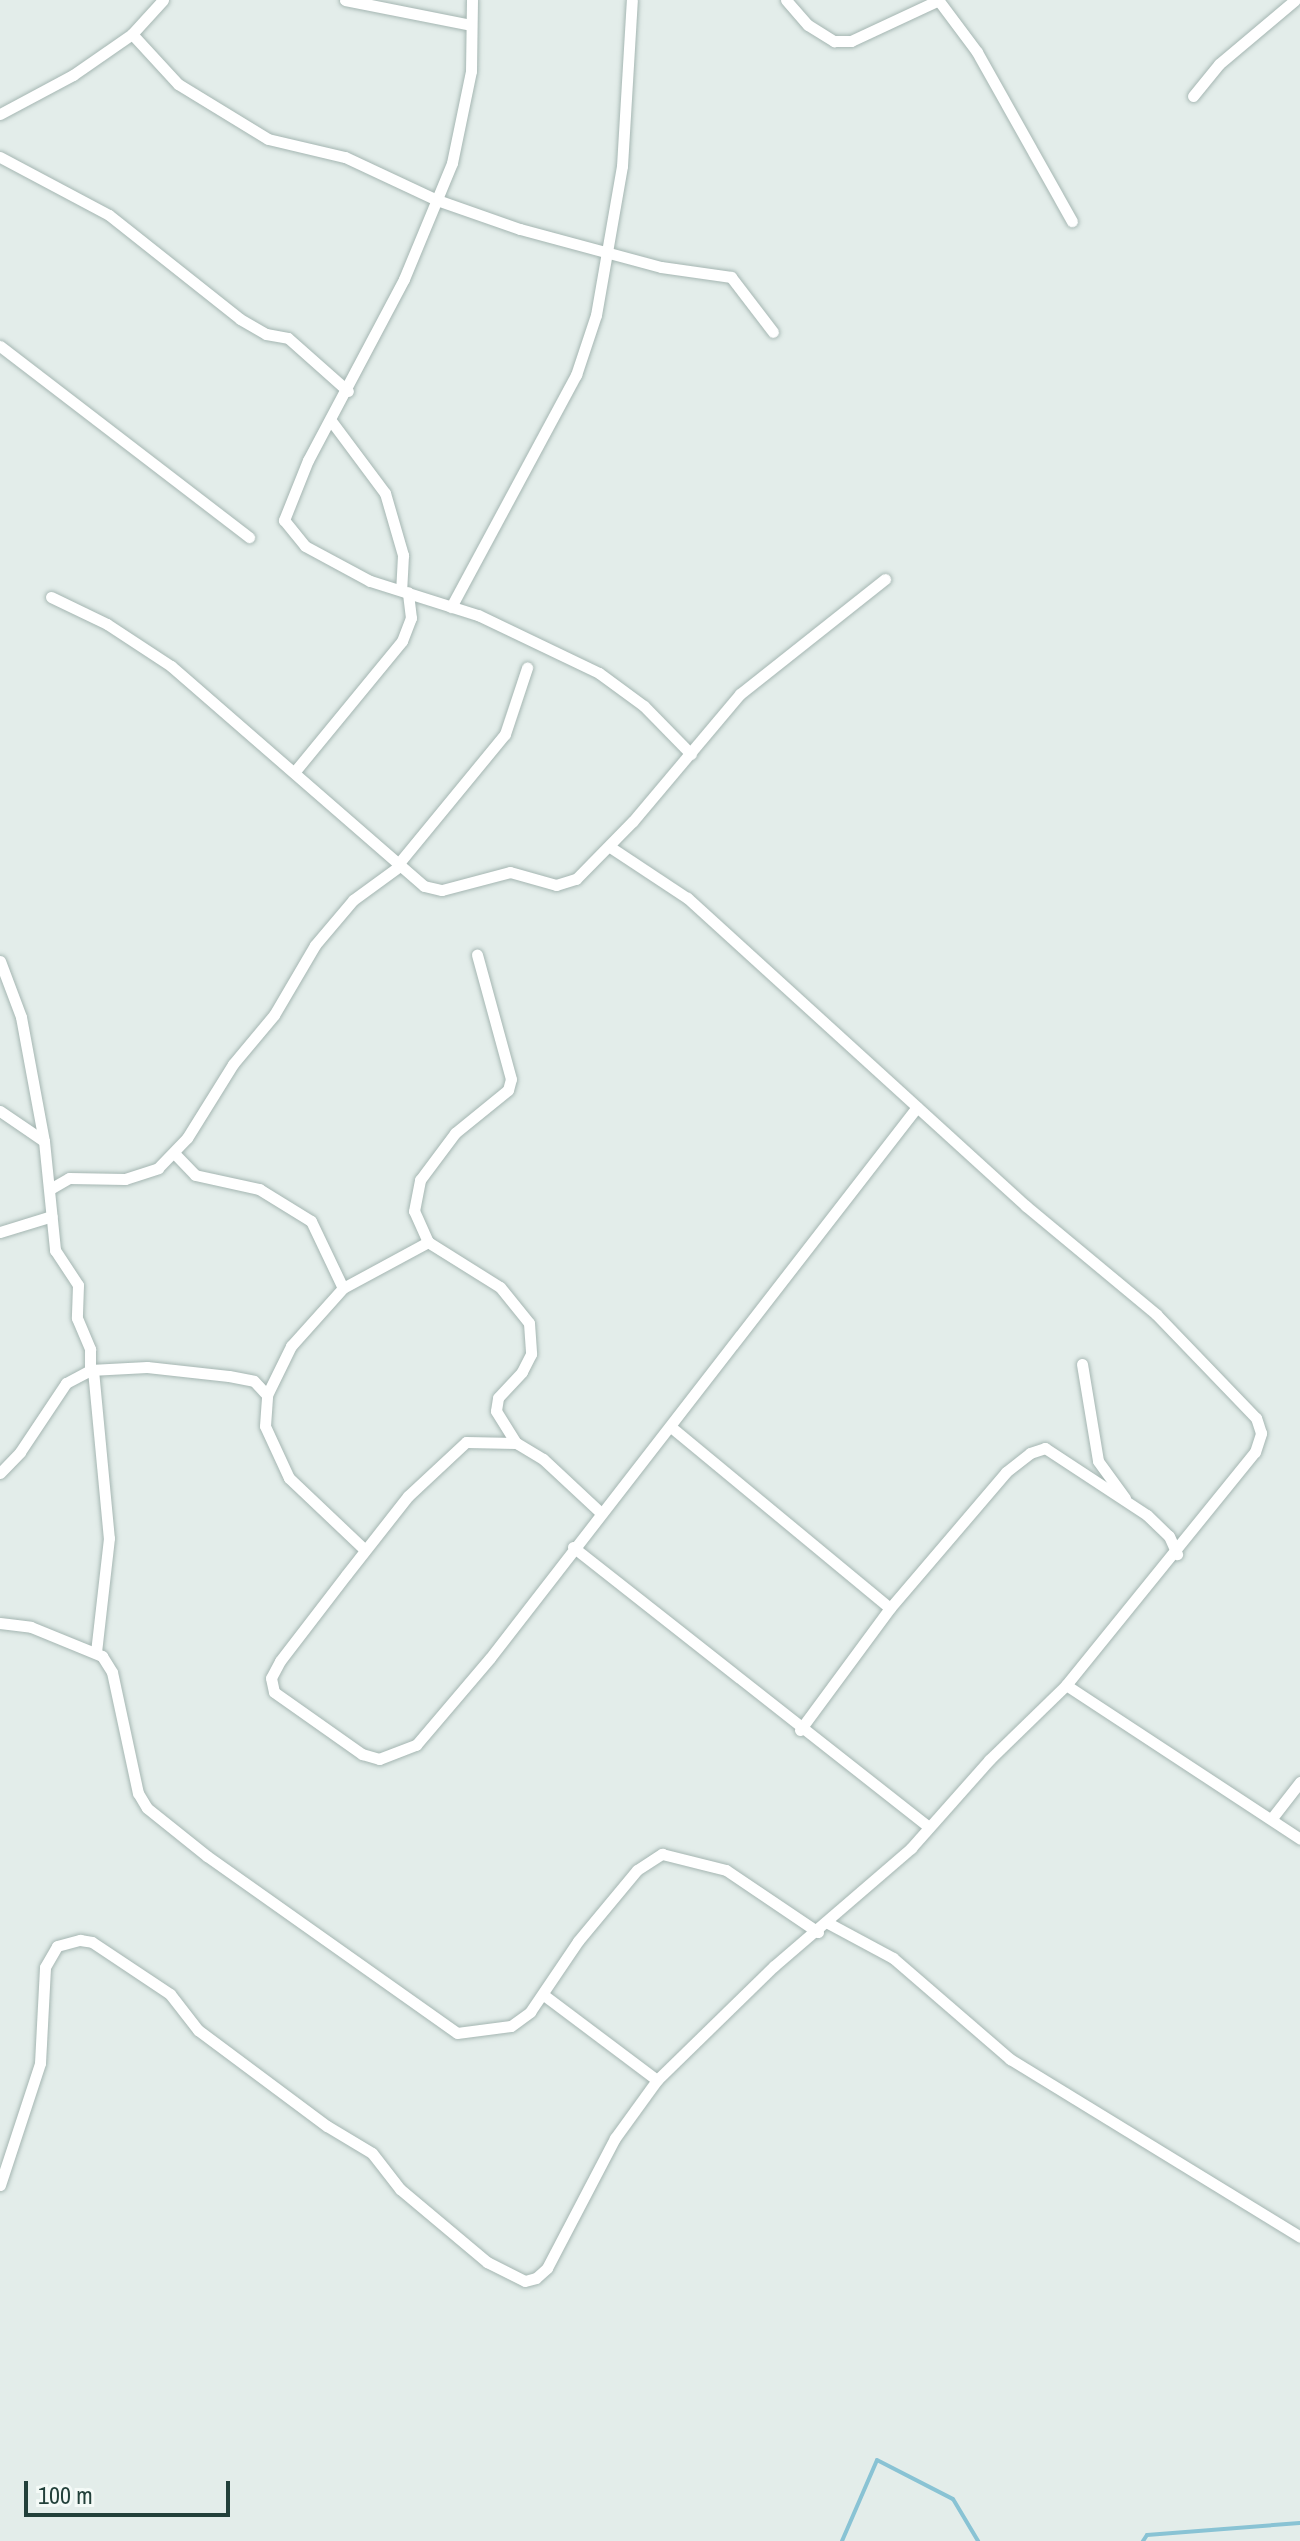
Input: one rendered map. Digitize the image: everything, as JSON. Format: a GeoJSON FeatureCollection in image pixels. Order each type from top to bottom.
{"type":"FeatureCollection","features":[{"type":"Feature","properties":{"kind":"street"},"geometry":{"type":"LineString","coordinates":[[0,114],[73,75],[132,34],[163,0]]}},
{"type":"Feature","properties":{"kind":"street"},"geometry":{"type":"LineString","coordinates":[[345,0],[471,25]]}},
{"type":"Feature","properties":{"kind":"street"},"geometry":{"type":"LineString","coordinates":[[472,0],[465,98],[452,163],[404,279],[288,505],[284,520],[288,532],[351,571],[451,607],[599,673],[644,706],[691,754]]}},
{"type":"Feature","properties":{"kind":"street"},"geometry":{"type":"LineString","coordinates":[[451,607],[576,375],[596,315],[622,166],[632,0]]}},
{"type":"Feature","properties":{"kind":"street"},"geometry":{"type":"LineString","coordinates":[[786,0],[808,25],[834,41],[851,41],[939,0],[977,52],[1072,221]]}},
{"type":"Feature","properties":{"kind":"street"},"geometry":{"type":"LineString","coordinates":[[1193,96],[1219,64],[1295,0]]}},
{"type":"Feature","properties":{"kind":"street"},"geometry":{"type":"LineString","coordinates":[[132,34],[178,84],[251,131],[284,144],[345,157],[437,200],[606,252],[661,267],[731,277],[773,332]]}},
{"type":"Feature","properties":{"kind":"street"},"geometry":{"type":"LineString","coordinates":[[0,157],[109,215],[240,319],[266,334],[288,338],[348,391]]}},
{"type":"Feature","properties":{"kind":"street"},"geometry":{"type":"LineString","coordinates":[[0,346],[249,537]]}},
{"type":"Feature","properties":{"kind":"street"},"geometry":{"type":"LineString","coordinates":[[296,770],[402,641],[411,618],[405,591],[403,555],[385,493],[332,422]]}},
{"type":"Feature","properties":{"kind":"street"},"geometry":{"type":"LineString","coordinates":[[51,597],[107,624],[171,666],[434,890],[510,872],[566,885],[610,847],[740,694],[885,579]]}},
{"type":"Feature","properties":{"kind":"street"},"geometry":{"type":"LineString","coordinates":[[50,1189],[69,1178],[125,1179],[147,1174],[174,1153],[233,1064],[274,1015],[315,945],[353,900],[400,864],[505,734],[527,668]]}},
{"type":"Feature","properties":{"kind":"street"},"geometry":{"type":"LineString","coordinates":[[0,2185],[40,2063],[45,1967],[57,1946],[80,1940],[92,1942],[170,1994],[198,2030],[327,2126],[372,2153],[400,2189],[450,2234],[487,2262],[525,2281],[547,2268],[593,2174],[657,2080],[774,1966],[818,1932],[911,1848],[928,1826],[1066,1685],[1177,1554],[1255,1452],[1261,1433],[1256,1418],[1156,1314],[917,1107],[687,898],[610,847]]}},
{"type":"Feature","properties":{"kind":"street"},"geometry":{"type":"LineString","coordinates":[[477,955],[511,1079],[508,1090],[455,1133],[420,1180],[414,1211],[428,1242],[500,1287],[529,1323],[531,1354],[522,1372],[498,1398],[496,1411],[516,1443],[543,1459],[601,1513]]}},
{"type":"Feature","properties":{"kind":"street"},"geometry":{"type":"LineString","coordinates":[[0,961],[16,995],[44,1141],[55,1250],[78,1285],[77,1318],[90,1349],[109,1538],[96,1652]]}},
{"type":"Feature","properties":{"kind":"street"},"geometry":{"type":"LineString","coordinates":[[516,1443],[466,1442],[408,1496],[271,1678],[281,1699],[362,1754],[379,1759],[399,1755],[431,1730],[671,1427],[917,1107]]}},
{"type":"Feature","properties":{"kind":"street"},"geometry":{"type":"LineString","coordinates":[[0,1111],[44,1141]]}},
{"type":"Feature","properties":{"kind":"street"},"geometry":{"type":"LineString","coordinates":[[174,1153],[195,1175],[259,1189],[311,1221],[343,1288]]}},
{"type":"Feature","properties":{"kind":"street"},"geometry":{"type":"LineString","coordinates":[[0,1232],[52,1216]]}},
{"type":"Feature","properties":{"kind":"street"},"geometry":{"type":"LineString","coordinates":[[365,1550],[289,1478],[265,1426],[267,1395],[291,1346],[343,1288],[428,1242]]}},
{"type":"Feature","properties":{"kind":"street"},"geometry":{"type":"LineString","coordinates":[[1082,1364],[1098,1461],[1131,1505]]}},
{"type":"Feature","properties":{"kind":"street"},"geometry":{"type":"LineString","coordinates":[[0,1473],[20,1452],[66,1383],[91,1370],[147,1367],[229,1376],[254,1381],[267,1395]]}},
{"type":"Feature","properties":{"kind":"street"},"geometry":{"type":"LineString","coordinates":[[671,1427],[890,1608]]}},
{"type":"Feature","properties":{"kind":"street"},"geometry":{"type":"LineString","coordinates":[[800,1730],[890,1608],[1006,1472],[1030,1453],[1045,1448],[1131,1505],[1161,1526],[1177,1554]]}},
{"type":"Feature","properties":{"kind":"street"},"geometry":{"type":"LineString","coordinates":[[573,1547],[800,1730],[928,1826]]}},
{"type":"Feature","properties":{"kind":"street"},"geometry":{"type":"LineString","coordinates":[[0,1623],[31,1627],[96,1652],[112,1672],[138,1793],[165,1825],[457,2033],[511,2026],[545,1996],[578,1941],[637,1870],[662,1854],[726,1870],[818,1932]]}},
{"type":"Feature","properties":{"kind":"street"},"geometry":{"type":"LineString","coordinates":[[1066,1685],[1300,1839]]}},
{"type":"Feature","properties":{"kind":"street"},"geometry":{"type":"LineString","coordinates":[[1272,1818],[1300,1782]]}},
{"type":"Feature","properties":{"kind":"street"},"geometry":{"type":"LineString","coordinates":[[828,1923],[893,1958],[1010,2059],[1300,2237]]}},
{"type":"Feature","properties":{"kind":"street"},"geometry":{"type":"LineString","coordinates":[[545,1996],[657,2080]]}},
{"type":"Feature","properties":{"kind":"waterway"},"geometry":{"type":"LineString","coordinates":[[842,2541],[877,2460],[953,2499],[978,2541]]}},
{"type":"Feature","properties":{"kind":"waterway"},"geometry":{"type":"LineString","coordinates":[[1143,2541],[1147,2535],[1300,2523]]}}]}
